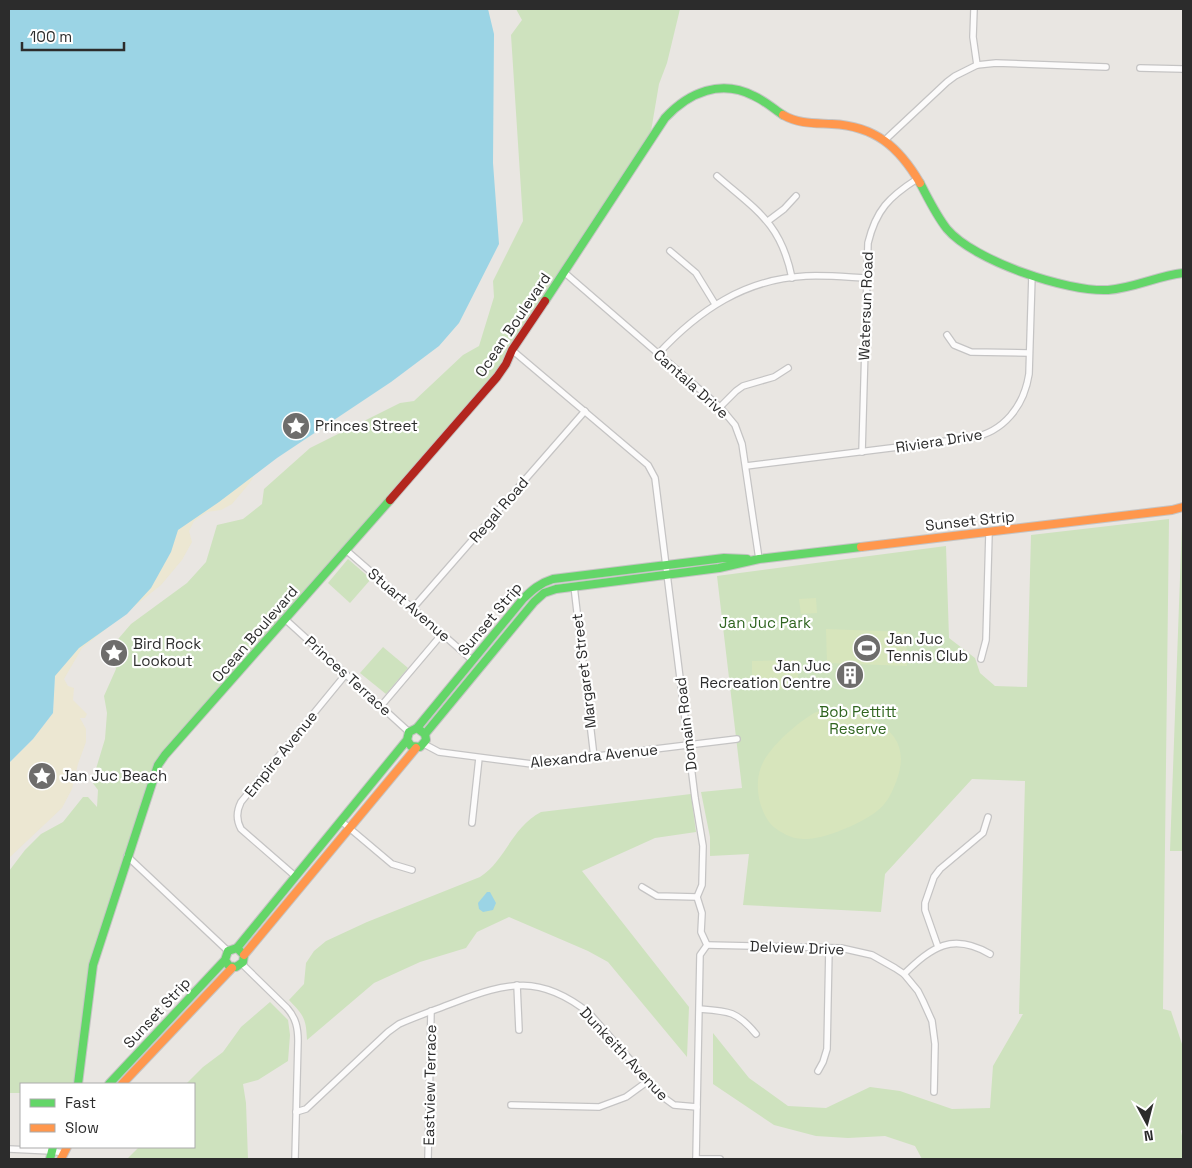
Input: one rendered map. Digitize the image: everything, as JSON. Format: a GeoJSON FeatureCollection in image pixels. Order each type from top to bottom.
{"type":"FeatureCollection","features":[{"type":"Feature","properties":{"kind":"street"},"geometry":{"type":"LineString","coordinates":[[974,9],[973,37],[978,65]]}},
{"type":"Feature","properties":{"kind":"street"},"geometry":{"type":"LineString","coordinates":[[885,140],[947,82],[978,65],[996,63],[1106,67]]}},
{"type":"Feature","properties":{"kind":"street"},"geometry":{"type":"LineString","coordinates":[[1140,68],[1183,69]]}},
{"type":"Feature","properties":{"kind":"street","name":"Ocean Boulevard"},"geometry":{"type":"LineString","coordinates":[[80,1082],[93,965],[155,773],[161,760],[286,620],[497,377],[506,364],[512,350],[565,273],[665,118],[676,105],[695,93],[721,87],[740,90],[756,96],[776,111],[792,119],[812,124],[846,124],[868,131],[885,140],[903,158],[943,222],[952,233],[976,250],[1032,275],[1070,287],[1101,289],[1127,287],[1183,273]]}},
{"type":"Feature","properties":{"kind":"street"},"geometry":{"type":"LineString","coordinates":[[717,176],[768,221],[783,247],[792,278]]}},
{"type":"Feature","properties":{"kind":"street","name":"Watersun Road"},"geometry":{"type":"LineString","coordinates":[[862,452],[868,243],[873,225],[882,207],[895,194],[917,179]]}},
{"type":"Feature","properties":{"kind":"street"},"geometry":{"type":"LineString","coordinates":[[768,221],[784,209],[796,196]]}},
{"type":"Feature","properties":{"kind":"street"},"geometry":{"type":"LineString","coordinates":[[670,250],[696,272],[716,304]]}},
{"type":"Feature","properties":{"kind":"street","name":"Cantala Drive"},"geometry":{"type":"LineString","coordinates":[[565,273],[720,407],[731,420],[739,434],[746,466],[759,560]]}},
{"type":"Feature","properties":{"kind":"street","name":"Riviera Drive"},"geometry":{"type":"LineString","coordinates":[[746,466],[964,439],[989,434],[1009,419],[1019,404],[1028,382],[1032,275]]}},
{"type":"Feature","properties":{"kind":"street"},"geometry":{"type":"LineString","coordinates":[[658,354],[689,323],[716,304],[752,287],[792,278],[818,276],[867,278]]}},
{"type":"Feature","properties":{"kind":"street"},"geometry":{"type":"LineString","coordinates":[[947,335],[954,345],[971,352],[1029,353]]}},
{"type":"Feature","properties":{"kind":"street","name":"Domain Road"},"geometry":{"type":"LineString","coordinates":[[512,350],[648,465],[654,474],[688,745],[703,846],[702,885],[697,897],[702,913],[701,932],[707,946]]}},
{"type":"Feature","properties":{"kind":"street"},"geometry":{"type":"LineString","coordinates":[[720,407],[743,386],[774,377],[788,368]]}},
{"type":"Feature","properties":{"kind":"street","name":"Regal Road"},"geometry":{"type":"LineString","coordinates":[[413,608],[585,411]]}},
{"type":"Feature","properties":{"kind":"street","name":"Sunset Strip"},"geometry":{"type":"LineString","coordinates":[[424,744],[426,734],[539,597],[549,591],[574,586],[719,568],[759,560],[989,533],[1172,510],[1183,507]]}},
{"type":"Feature","properties":{"kind":"street"},"geometry":{"type":"LineString","coordinates":[[981,658],[986,640],[989,533]]}},
{"type":"Feature","properties":{"kind":"street","name":"Stuart Avenue"},"geometry":{"type":"LineString","coordinates":[[346,550],[472,660]]}},
{"type":"Feature","properties":{"kind":"street","name":"Sunset Strip"},"geometry":{"type":"LineString","coordinates":[[237,948],[407,740],[413,730],[530,591],[542,583],[553,579],[724,558],[759,560]]}},
{"type":"Feature","properties":{"kind":"street","name":"Margaret Street"},"geometry":{"type":"LineString","coordinates":[[574,586],[594,756]]}},
{"type":"Feature","properties":{"kind":"street","name":"Princes Terrace"},"geometry":{"type":"LineString","coordinates":[[286,620],[381,706],[413,730]]}},
{"type":"Feature","properties":{"kind":"street"},"geometry":{"type":"LineString","coordinates":[[381,706],[442,634]]}},
{"type":"Feature","properties":{"kind":"street","name":"Empire Avenue"},"geometry":{"type":"LineString","coordinates":[[295,876],[241,829],[237,821],[237,812],[241,802],[346,674]]}},
{"type":"Feature","properties":{"kind":"street"},"geometry":{"type":"LineString","coordinates":[[413,730],[426,734]]}},
{"type":"Feature","properties":{"kind":"street","name":"Alexandra Avenue"},"geometry":{"type":"LineString","coordinates":[[424,744],[439,752],[532,764],[737,739]]}},
{"type":"Feature","properties":{"kind":"street"},"geometry":{"type":"LineString","coordinates":[[407,740],[411,746],[416,748]]}},
{"type":"Feature","properties":{"kind":"street"},"geometry":{"type":"LineString","coordinates":[[295,1159],[298,1031],[295,1019],[287,1008],[242,964],[244,955],[416,748],[424,744]]}},
{"type":"Feature","properties":{"kind":"street"},"geometry":{"type":"LineString","coordinates":[[472,823],[479,758]]}},
{"type":"Feature","properties":{"kind":"street"},"geometry":{"type":"LineString","coordinates":[[938,947],[925,910],[925,903],[934,877],[940,869],[983,833],[988,817]]}},
{"type":"Feature","properties":{"kind":"street"},"geometry":{"type":"LineString","coordinates":[[341,821],[392,864],[412,870]]}},
{"type":"Feature","properties":{"kind":"street"},"geometry":{"type":"LineString","coordinates":[[128,856],[228,951],[237,948],[244,955]]}},
{"type":"Feature","properties":{"kind":"street"},"geometry":{"type":"LineString","coordinates":[[642,887],[657,896],[697,897]]}},
{"type":"Feature","properties":{"kind":"street"},"geometry":{"type":"LineString","coordinates":[[904,974],[924,955],[938,947],[963,943],[976,946],[990,954]]}},
{"type":"Feature","properties":{"kind":"street"},"geometry":{"type":"LineString","coordinates":[[707,946],[700,955],[696,1159],[720,1159]]}},
{"type":"Feature","properties":{"kind":"street","name":"Delview Drive"},"geometry":{"type":"LineString","coordinates":[[707,946],[851,949],[872,955],[888,963],[904,974],[924,1001],[932,1021],[935,1044],[934,1092]]}},
{"type":"Feature","properties":{"kind":"street"},"geometry":{"type":"LineString","coordinates":[[818,1071],[827,1049],[829,948]]}},
{"type":"Feature","properties":{"kind":"street","name":"Sunset Strip"},"geometry":{"type":"LineString","coordinates":[[110,1083],[225,960],[228,951]]}},
{"type":"Feature","properties":{"kind":"street"},"geometry":{"type":"LineString","coordinates":[[225,960],[232,968]]}},
{"type":"Feature","properties":{"kind":"street","name":"Sunset Strip"},"geometry":{"type":"LineString","coordinates":[[123,1083],[232,968],[242,964]]}},
{"type":"Feature","properties":{"kind":"street"},"geometry":{"type":"LineString","coordinates":[[517,985],[518,1030]]}},
{"type":"Feature","properties":{"kind":"street","name":"Dunkeith Avenue"},"geometry":{"type":"LineString","coordinates":[[296,1112],[306,1109],[394,1027],[494,988],[517,985],[552,991],[580,1006],[589,1013],[668,1102],[682,1107],[697,1107]]}},
{"type":"Feature","properties":{"kind":"street"},"geometry":{"type":"LineString","coordinates":[[700,1009],[718,1010],[733,1014],[745,1021],[756,1034]]}},
{"type":"Feature","properties":{"kind":"street","name":"Eastview Terrace"},"geometry":{"type":"LineString","coordinates":[[428,1159],[431,1011]]}},
{"type":"Feature","properties":{"kind":"street"},"geometry":{"type":"LineString","coordinates":[[511,1105],[599,1106],[626,1097],[648,1081]]}},
{"type":"Feature","properties":{"kind":"street"},"geometry":{"type":"LineString","coordinates":[[9,1149],[64,1153]]}},
{"type":"Feature","properties":{"kind":"green space"},"geometry":{"type":"Polygon","coordinates":[[[516,9],[680,9],[667,63],[659,84],[649,143],[506,364],[165,755],[97,949],[78,1083],[20,1083],[20,1093],[9,1093],[9,871],[25,850],[41,834],[63,822],[83,797],[88,797],[97,807],[98,790],[92,782],[105,739],[107,713],[104,696],[116,669],[111,653],[119,638],[131,624],[187,583],[206,562],[217,525],[243,519],[262,504],[264,489],[310,448],[400,403],[414,401],[463,355],[479,346],[494,297],[493,281],[523,221],[511,35],[522,20],[516,9]]]}},
{"type":"Feature","properties":{"kind":"green space"},"geometry":{"type":"Polygon","coordinates":[[[1169,519],[1163,1009],[1171,1011],[1183,1047],[1183,1128],[1181,1131],[1183,1159],[922,1159],[915,1146],[885,1136],[848,1138],[816,1136],[774,1125],[713,1084],[713,1033],[749,1078],[788,1106],[826,1108],[870,1087],[900,1091],[952,1109],[990,1108],[993,1066],[1023,1014],[1019,1014],[1025,781],[972,779],[885,874],[881,912],[743,905],[749,854],[710,856],[710,837],[701,792],[742,788],[717,576],[946,546],[949,638],[975,658],[980,673],[995,686],[1027,687],[1031,535],[1169,519]]]}},
{"type":"Feature","properties":{"kind":"green space"},"geometry":{"type":"Polygon","coordinates":[[[1182,523],[1183,851],[1170,851],[1182,523]]]}},
{"type":"Feature","properties":{"kind":"green space"},"geometry":{"type":"Polygon","coordinates":[[[348,559],[371,579],[350,603],[328,583],[348,559]]]}},
{"type":"Feature","properties":{"kind":"green space"},"geometry":{"type":"Polygon","coordinates":[[[816,598],[817,613],[801,614],[799,599],[816,598]]]}},
{"type":"Feature","properties":{"kind":"green space","name":"Jan Juc Tennis Club"},"geometry":{"type":"Polygon","coordinates":[[[826,629],[906,632],[907,666],[827,663],[826,629]]]}},
{"type":"Feature","properties":{"kind":"green space"},"geometry":{"type":"Polygon","coordinates":[[[383,647],[408,668],[386,694],[360,673],[383,647]]]}},
{"type":"Feature","properties":{"kind":"green space"},"geometry":{"type":"Polygon","coordinates":[[[798,660],[798,689],[752,689],[752,661],[798,660]]]}},
{"type":"Feature","properties":{"kind":"green space","name":"Bob Pettitt Reserve"},"geometry":{"type":"Polygon","coordinates":[[[829,709],[860,715],[886,728],[895,738],[900,750],[901,764],[896,782],[890,796],[879,809],[850,827],[817,838],[804,839],[792,837],[779,831],[768,821],[758,795],[759,772],[776,744],[792,729],[814,713],[829,709]]]}},
{"type":"Feature","properties":{"kind":"green space"},"geometry":{"type":"Polygon","coordinates":[[[691,794],[696,832],[655,838],[582,871],[689,1007],[687,1057],[608,962],[588,951],[509,917],[477,932],[466,948],[420,962],[374,983],[307,1040],[303,1018],[289,1000],[304,984],[306,963],[314,951],[326,941],[367,922],[480,877],[496,862],[522,827],[541,812],[691,794]]]}},
{"type":"Feature","properties":{"kind":"green space"},"geometry":{"type":"Polygon","coordinates":[[[270,1002],[288,1020],[290,1035],[288,1061],[258,1080],[243,1084],[246,1103],[248,1159],[127,1159],[138,1148],[195,1148],[195,1083],[187,1083],[203,1067],[223,1052],[241,1027],[270,1002]]]}},
{"type":"Feature","properties":{"kind":"sand"},"geometry":{"type":"Polygon","coordinates":[[[252,470],[253,478],[232,504],[221,510],[207,512],[194,521],[189,531],[192,542],[182,560],[161,585],[82,648],[64,679],[68,686],[74,688],[73,700],[87,714],[85,718],[80,718],[86,729],[86,742],[72,789],[62,808],[9,858],[9,763],[33,739],[53,713],[55,676],[43,606],[252,470]]]}},
{"type":"Feature","properties":{"kind":"water"},"geometry":{"type":"Polygon","coordinates":[[[9,9],[488,9],[494,34],[493,163],[499,244],[459,323],[439,346],[391,382],[277,458],[178,530],[171,552],[151,588],[127,614],[79,648],[55,676],[53,713],[33,739],[9,763],[9,9]]]}},
{"type":"Feature","properties":{"kind":"water"},"geometry":{"type":"Polygon","coordinates":[[[487,892],[490,892],[496,903],[493,910],[483,912],[479,909],[478,903],[487,892]]]}},
{"type":"Feature","properties":{"kind":"traffic: fast"},"geometry":{"type":"LineString","coordinates":[[545,301],[665,118],[684,101],[706,91],[730,89],[754,96],[783,115]]}},
{"type":"Feature","properties":{"kind":"traffic: fast"},"geometry":{"type":"LineString","coordinates":[[920,183],[943,224],[960,241],[999,263],[1022,272],[1069,286],[1108,290],[1183,273]]}},
{"type":"Feature","properties":{"kind":"traffic: fast"},"geometry":{"type":"LineString","coordinates":[[78,1083],[93,965],[158,765],[390,500]]}},
{"type":"Feature","properties":{"kind":"traffic: fast"},"geometry":{"type":"LineString","coordinates":[[425,734],[534,602],[544,593],[556,589],[719,568],[759,559],[861,547]]}},
{"type":"Feature","properties":{"kind":"traffic: fast"},"geometry":{"type":"LineString","coordinates":[[417,728],[523,599],[544,583],[553,579],[724,558],[747,559]]}},
{"type":"Feature","properties":{"kind":"traffic: fast"},"geometry":{"type":"LineString","coordinates":[[237,948],[407,740],[409,732],[417,728],[425,734],[426,740],[420,747],[411,746],[407,740]]}},
{"type":"Feature","properties":{"kind":"traffic: fast"},"geometry":{"type":"LineString","coordinates":[[237,948],[244,955],[243,962],[236,967],[229,966],[225,960],[228,951],[237,948]]}},
{"type":"Feature","properties":{"kind":"traffic: fast"},"geometry":{"type":"LineString","coordinates":[[110,1083],[225,960]]}},
{"type":"Feature","properties":{"kind":"traffic: fast"},"geometry":{"type":"LineString","coordinates":[[50,1159],[53,1148]]}},
{"type":"Feature","properties":{"kind":"traffic: slow"},"geometry":{"type":"LineString","coordinates":[[783,115],[801,122],[847,126],[873,134],[894,149],[912,170],[920,183]]}},
{"type":"Feature","properties":{"kind":"traffic: slow"},"geometry":{"type":"LineString","coordinates":[[861,547],[1172,510],[1183,507]]}},
{"type":"Feature","properties":{"kind":"traffic: slow"},"geometry":{"type":"LineString","coordinates":[[244,955],[416,748]]}},
{"type":"Feature","properties":{"kind":"traffic: slow"},"geometry":{"type":"LineString","coordinates":[[123,1083],[232,968]]}},
{"type":"Feature","properties":{"kind":"traffic: slow"},"geometry":{"type":"LineString","coordinates":[[61,1159],[66,1148]]}},
{"type":"Feature","properties":{"kind":"traffic: jam"},"geometry":{"type":"LineString","coordinates":[[390,500],[497,377],[506,364],[512,350],[545,301]]}},
{"type":"Feature","properties":{"kind":"place","name":"Princes Street"},"geometry":{"type":"Point","coordinates":[296,426]}},
{"type":"Feature","properties":{"kind":"place","name":"Jan Juc Tennis Club"},"geometry":{"type":"Point","coordinates":[867,648]}},
{"type":"Feature","properties":{"kind":"place","name":"Bird Rock Lookout"},"geometry":{"type":"Point","coordinates":[114,653]}},
{"type":"Feature","properties":{"kind":"place","name":"Jan Juc Recreation Centre"},"geometry":{"type":"Point","coordinates":[850,675]}},
{"type":"Feature","properties":{"kind":"place","name":"Jan Juc Beach"},"geometry":{"type":"Point","coordinates":[42,776]}},
{"type":"Feature","properties":{"kind":"park label","name":"Jan Juc Park"},"geometry":{"type":"Point","coordinates":[765,623]}}]}
